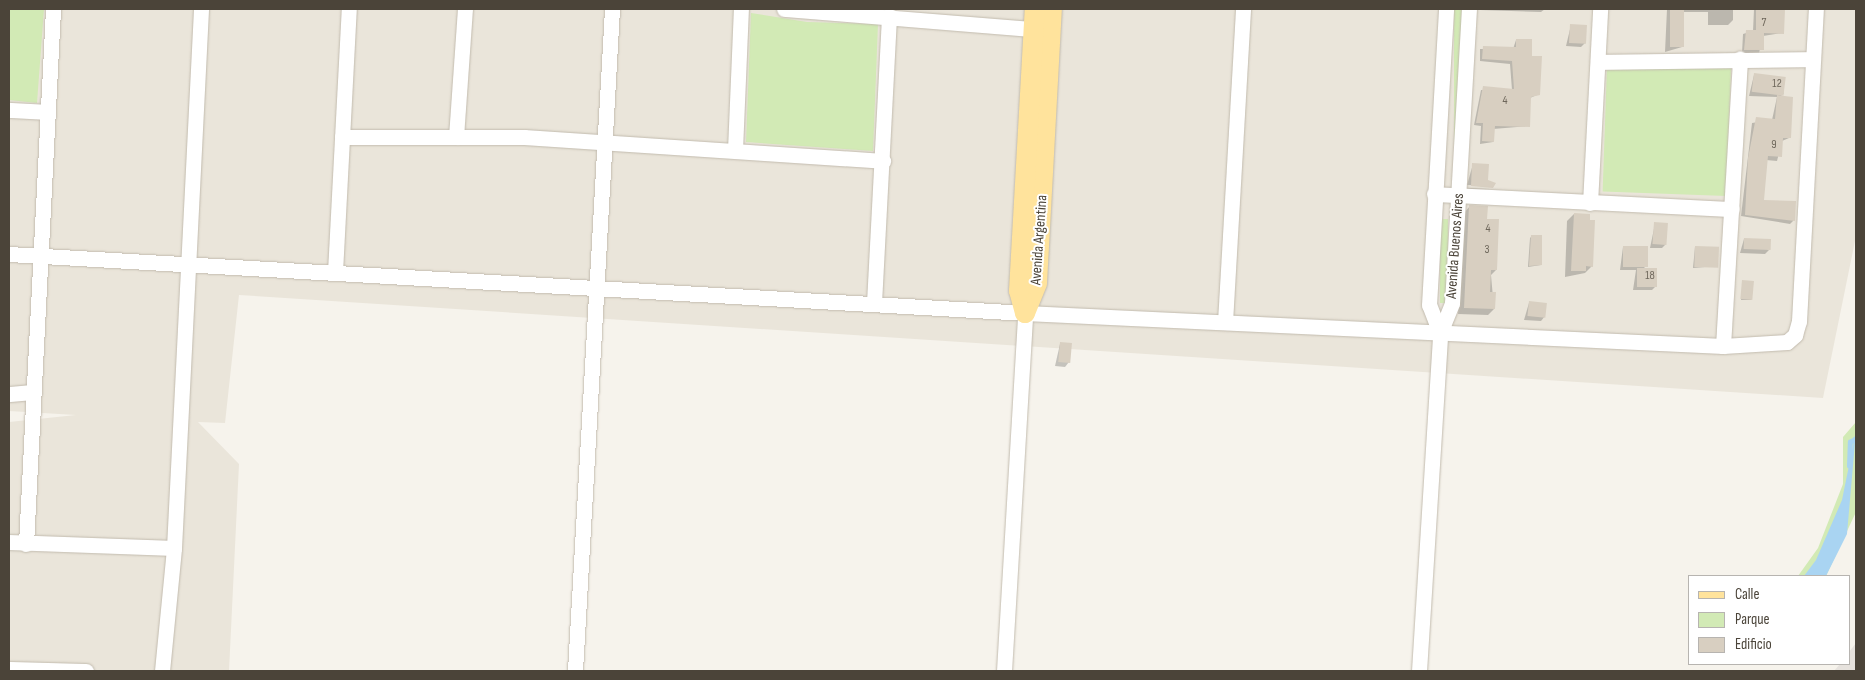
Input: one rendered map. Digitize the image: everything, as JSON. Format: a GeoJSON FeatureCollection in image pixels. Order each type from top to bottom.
{"type":"FeatureCollection","features":[{"type":"Feature","properties":{"kind":"main road","name":"Avenida Argentina"},"geometry":{"type":"LineString","coordinates":[[1025,313],[1036,283],[1052,9]]}},
{"type":"Feature","properties":{"kind":"main road","name":"Avenida Argentina"},"geometry":{"type":"LineString","coordinates":[[1025,313],[1020,291],[1034,19]]}},
{"type":"Feature","properties":{"kind":"street"},"geometry":{"type":"LineString","coordinates":[[26,544],[46,112],[53,9]]}},
{"type":"Feature","properties":{"kind":"street"},"geometry":{"type":"LineString","coordinates":[[162,671],[174,548],[201,9]]}},
{"type":"Feature","properties":{"kind":"street"},"geometry":{"type":"LineString","coordinates":[[335,272],[349,9]]}},
{"type":"Feature","properties":{"kind":"street"},"geometry":{"type":"LineString","coordinates":[[456,137],[465,9]]}},
{"type":"Feature","properties":{"kind":"street"},"geometry":{"type":"LineString","coordinates":[[575,671],[612,9]]}},
{"type":"Feature","properties":{"kind":"street"},"geometry":{"type":"LineString","coordinates":[[735,150],[741,9]]}},
{"type":"Feature","properties":{"kind":"street"},"geometry":{"type":"LineString","coordinates":[[784,9],[889,15],[1034,19]]}},
{"type":"Feature","properties":{"kind":"street"},"geometry":{"type":"LineString","coordinates":[[1225,322],[1243,9]]}},
{"type":"Feature","properties":{"kind":"street","name":"Avenida Buenos Aires"},"geometry":{"type":"LineString","coordinates":[[1440,333],[1429,305],[1446,9]]}},
{"type":"Feature","properties":{"kind":"street","name":"Avenida Buenos Aires"},"geometry":{"type":"LineString","coordinates":[[1440,333],[1452,303],[1470,9]]}},
{"type":"Feature","properties":{"kind":"street"},"geometry":{"type":"LineString","coordinates":[[1590,203],[1600,9]]}},
{"type":"Feature","properties":{"kind":"street"},"geometry":{"type":"LineString","coordinates":[[9,254],[1025,313],[1723,346],[1787,342],[1795,335],[1816,9]]}},
{"type":"Feature","properties":{"kind":"street"},"geometry":{"type":"LineString","coordinates":[[874,303],[883,161],[889,15]]}},
{"type":"Feature","properties":{"kind":"street"},"geometry":{"type":"LineString","coordinates":[[1598,62],[1812,59]]}},
{"type":"Feature","properties":{"kind":"street"},"geometry":{"type":"LineString","coordinates":[[1723,346],[1740,60]]}},
{"type":"Feature","properties":{"kind":"street"},"geometry":{"type":"LineString","coordinates":[[9,110],[46,112]]}},
{"type":"Feature","properties":{"kind":"street"},"geometry":{"type":"LineString","coordinates":[[342,137],[456,137],[605,142],[883,161]]}},
{"type":"Feature","properties":{"kind":"street"},"geometry":{"type":"LineString","coordinates":[[1434,194],[1732,209]]}},
{"type":"Feature","properties":{"kind":"street"},"geometry":{"type":"LineString","coordinates":[[1004,671],[1025,313]]}},
{"type":"Feature","properties":{"kind":"street"},"geometry":{"type":"LineString","coordinates":[[1419,671],[1440,333]]}},
{"type":"Feature","properties":{"kind":"street"},"geometry":{"type":"LineString","coordinates":[[9,394],[34,392]]}},
{"type":"Feature","properties":{"kind":"street"},"geometry":{"type":"LineString","coordinates":[[9,542],[174,548]]}},
{"type":"Feature","properties":{"kind":"street"},"geometry":{"type":"LineString","coordinates":[[9,669],[86,671]]}},
{"type":"Feature","properties":{"kind":"shaded area"},"geometry":{"type":"Polygon","coordinates":[[[9,9],[1856,9],[1856,236],[1823,398],[239,295],[225,423],[198,422],[239,464],[229,671],[9,671],[9,422],[76,415],[9,411],[9,9]]]}},
{"type":"Feature","properties":{"kind":"shaded area"},"geometry":{"type":"Polygon","coordinates":[[[1856,643],[1856,671],[1834,671],[1839,665],[1850,665],[1850,651],[1856,643]]]}},
{"type":"Feature","properties":{"kind":"green space"},"geometry":{"type":"Polygon","coordinates":[[[9,9],[44,9],[37,103],[9,100],[9,9]]]}},
{"type":"Feature","properties":{"kind":"green space"},"geometry":{"type":"Polygon","coordinates":[[[1454,9],[1463,9],[1463,175],[1454,175],[1454,9]]]}},
{"type":"Feature","properties":{"kind":"green space"},"geometry":{"type":"Polygon","coordinates":[[[751,13],[807,22],[878,24],[873,151],[746,142],[751,13]]]}},
{"type":"Feature","properties":{"kind":"green space"},"geometry":{"type":"Polygon","coordinates":[[[1607,64],[1731,68],[1727,196],[1603,192],[1607,64]]]}},
{"type":"Feature","properties":{"kind":"green space"},"geometry":{"type":"Polygon","coordinates":[[[1440,219],[1448,219],[1448,303],[1440,303],[1440,219]]]}},
{"type":"Feature","properties":{"kind":"green space"},"geometry":{"type":"Polygon","coordinates":[[[1856,422],[1856,512],[1826,575],[1799,575],[1818,548],[1843,484],[1843,437],[1856,422]]]}},
{"type":"Feature","properties":{"kind":"water"},"geometry":{"type":"Polygon","coordinates":[[[1856,431],[1847,534],[1826,575],[1805,575],[1816,560],[1842,500],[1856,431]]]}},
{"type":"Feature","properties":{"kind":"building"},"geometry":{"type":"Polygon","coordinates":[[[1670,9],[1684,9],[1684,47],[1670,47],[1670,9]]]}},
{"type":"Feature","properties":{"kind":"building"},"geometry":{"type":"Polygon","coordinates":[[[1756,9],[1785,9],[1784,34],[1764,33],[1764,50],[1744,50],[1746,30],[1756,30],[1756,9]]]}},
{"type":"Feature","properties":{"kind":"building"},"geometry":{"type":"Polygon","coordinates":[[[1570,24],[1587,25],[1586,44],[1569,43],[1570,24]]]}},
{"type":"Feature","properties":{"kind":"building"},"geometry":{"type":"Polygon","coordinates":[[[1516,39],[1532,39],[1532,56],[1542,56],[1540,95],[1531,97],[1530,127],[1495,126],[1494,142],[1482,141],[1483,123],[1476,123],[1483,86],[1514,89],[1512,61],[1482,59],[1483,46],[1516,47],[1516,39]]]}},
{"type":"Feature","properties":{"kind":"building"},"geometry":{"type":"Polygon","coordinates":[[[1754,73],[1786,77],[1783,96],[1752,92],[1754,73]]]}},
{"type":"Feature","properties":{"kind":"building"},"geometry":{"type":"Polygon","coordinates":[[[1777,95],[1793,97],[1791,138],[1783,138],[1782,157],[1768,156],[1764,200],[1796,201],[1795,221],[1745,215],[1748,158],[1756,117],[1775,119],[1777,95]]]}},
{"type":"Feature","properties":{"kind":"building"},"geometry":{"type":"Polygon","coordinates":[[[1472,163],[1489,164],[1488,180],[1496,183],[1493,188],[1471,186],[1472,163]]]}},
{"type":"Feature","properties":{"kind":"building"},"geometry":{"type":"Polygon","coordinates":[[[1469,205],[1488,206],[1487,219],[1499,219],[1497,270],[1491,270],[1490,292],[1496,292],[1495,309],[1464,308],[1469,205]]]}},
{"type":"Feature","properties":{"kind":"building"},"geometry":{"type":"Polygon","coordinates":[[[1574,213],[1590,214],[1590,220],[1595,220],[1593,267],[1586,266],[1586,271],[1571,271],[1574,213]]]}},
{"type":"Feature","properties":{"kind":"building"},"geometry":{"type":"Polygon","coordinates":[[[1654,222],[1668,223],[1666,245],[1652,244],[1654,222]]]}},
{"type":"Feature","properties":{"kind":"building"},"geometry":{"type":"Polygon","coordinates":[[[1531,235],[1542,235],[1542,265],[1529,266],[1531,235]]]}},
{"type":"Feature","properties":{"kind":"building"},"geometry":{"type":"Polygon","coordinates":[[[1744,238],[1771,239],[1771,250],[1744,249],[1744,238]]]}},
{"type":"Feature","properties":{"kind":"building"},"geometry":{"type":"Polygon","coordinates":[[[1623,246],[1648,246],[1648,267],[1623,267],[1623,246]]]}},
{"type":"Feature","properties":{"kind":"building"},"geometry":{"type":"Polygon","coordinates":[[[1695,246],[1719,247],[1718,268],[1694,267],[1695,246]]]}},
{"type":"Feature","properties":{"kind":"building"},"geometry":{"type":"Polygon","coordinates":[[[1637,268],[1657,268],[1657,287],[1637,287],[1637,268]]]}},
{"type":"Feature","properties":{"kind":"building"},"geometry":{"type":"Polygon","coordinates":[[[1742,280],[1754,281],[1752,300],[1740,299],[1742,280]]]}},
{"type":"Feature","properties":{"kind":"building"},"geometry":{"type":"Polygon","coordinates":[[[1529,301],[1547,303],[1545,318],[1527,316],[1529,301]]]}},
{"type":"Feature","properties":{"kind":"building"},"geometry":{"type":"Polygon","coordinates":[[[1060,342],[1072,343],[1070,363],[1058,362],[1060,342]]]}},
{"type":"Feature","properties":{"kind":"waterway"},"geometry":{"type":"LineString","coordinates":[[1849,466],[1850,442],[1856,438]]}}]}
